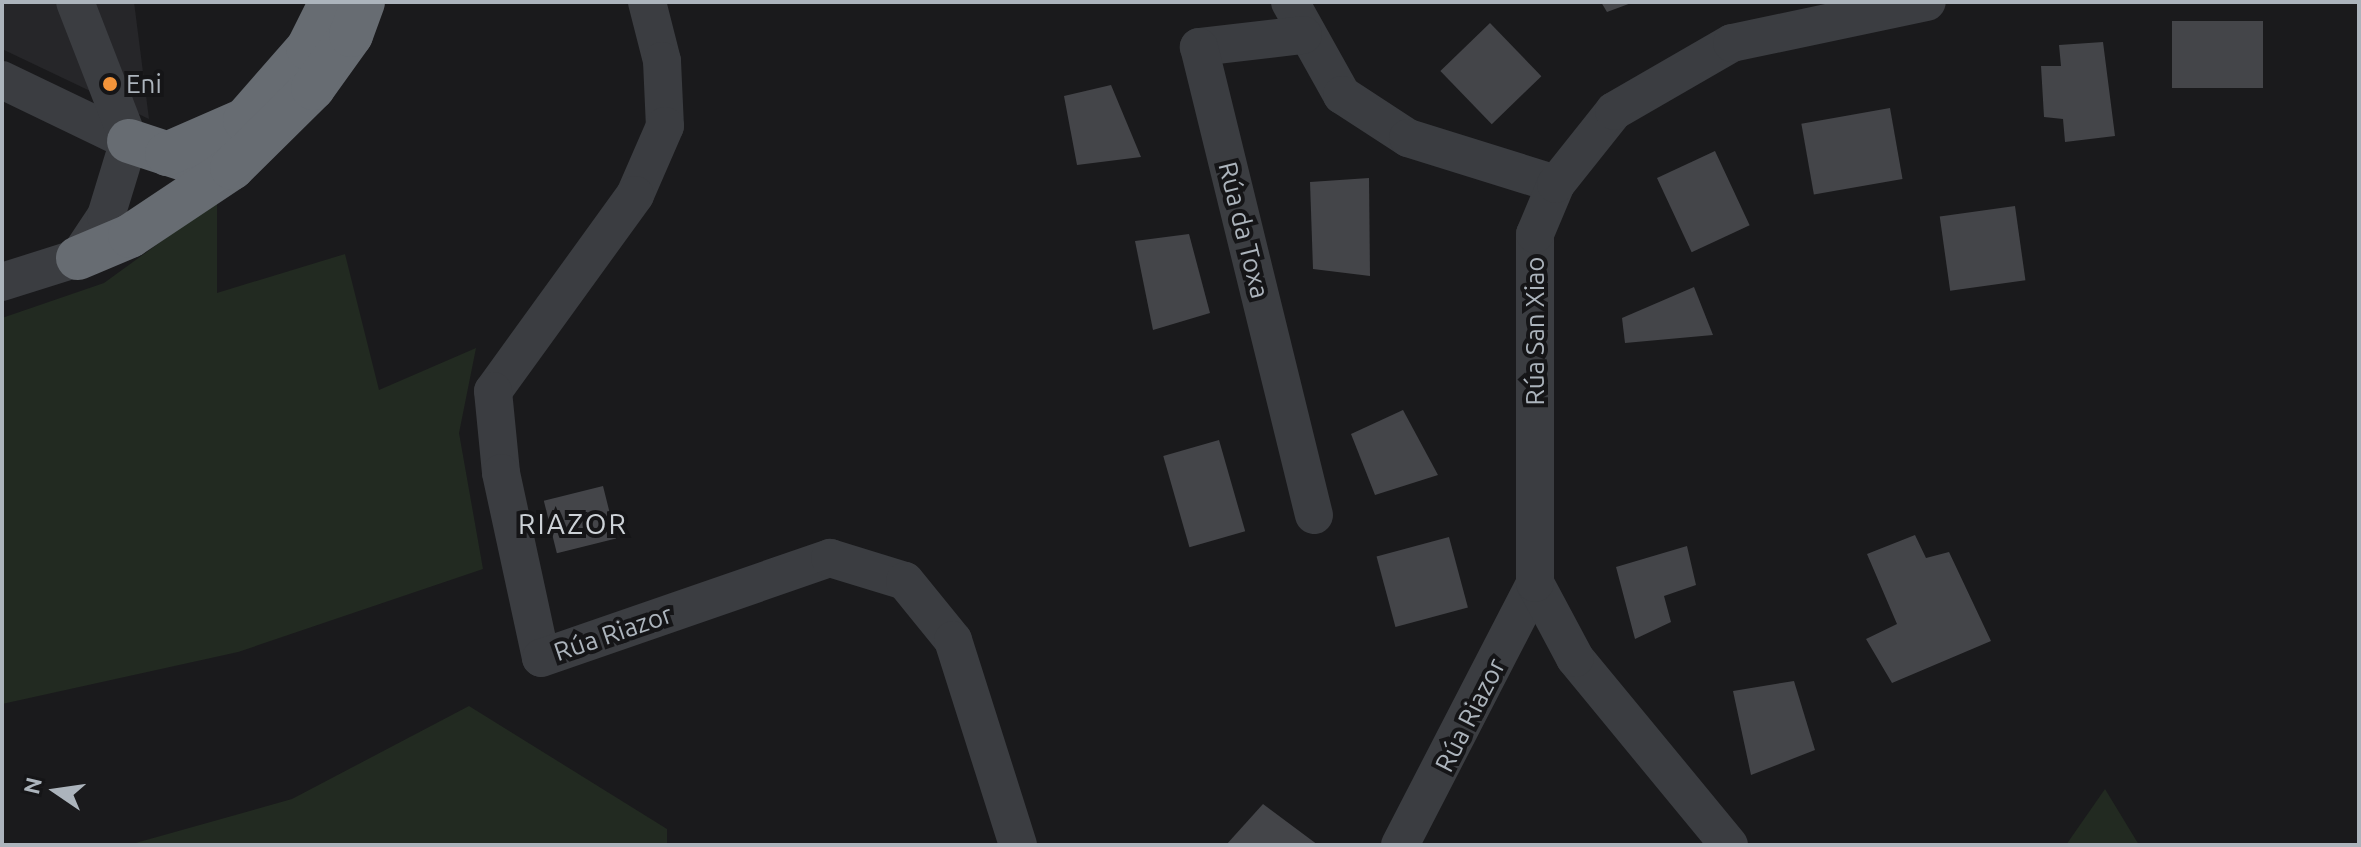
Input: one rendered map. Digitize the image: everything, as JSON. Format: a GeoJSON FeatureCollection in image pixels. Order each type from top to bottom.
{"type":"FeatureCollection","features":[{"type":"Feature","properties":{"kind":"highway"},"geometry":{"type":"LineString","coordinates":[[148,147],[245,120],[308,48],[331,2]]}},
{"type":"Feature","properties":{"kind":"highway"},"geometry":{"type":"LineString","coordinates":[[78,258],[130,236],[232,168],[313,88],[351,35],[363,2]]}},
{"type":"Feature","properties":{"kind":"highway"},"geometry":{"type":"LineString","coordinates":[[148,147],[232,168]]}},
{"type":"Feature","properties":{"kind":"street"},"geometry":{"type":"LineString","coordinates":[[75,2],[148,147]]}},
{"type":"Feature","properties":{"kind":"street","name":"Rúa Riazor"},"geometry":{"type":"LineString","coordinates":[[647,2],[662,61],[665,126],[635,195],[493,391],[501,473],[541,658],[830,558],[905,581],[953,640],[1018,845]]}},
{"type":"Feature","properties":{"kind":"street","name":"Rúa San Xiao"},"geometry":{"type":"LineString","coordinates":[[1729,845],[1575,658],[1535,583],[1535,234],[1556,184],[1614,111],[1732,43],[1872,6],[1927,2]]}},
{"type":"Feature","properties":{"kind":"street"},"geometry":{"type":"LineString","coordinates":[[1297,19],[1342,95],[1408,138],[1556,184]]}},
{"type":"Feature","properties":{"kind":"street","name":"Rúa da Toxa"},"geometry":{"type":"LineString","coordinates":[[1297,19],[1199,47],[1314,515]]}},
{"type":"Feature","properties":{"kind":"street"},"geometry":{"type":"LineString","coordinates":[[2,80],[148,147]]}},
{"type":"Feature","properties":{"kind":"street"},"geometry":{"type":"LineString","coordinates":[[2,282],[78,258],[148,147]]}},
{"type":"Feature","properties":{"kind":"street","name":"Rúa Riazor"},"geometry":{"type":"LineString","coordinates":[[1400,845],[1535,583]]}},
{"type":"Feature","properties":{"kind":"shaded area","name":"Eni"},"geometry":{"type":"Polygon","coordinates":[[[2,2],[134,2],[149,119],[2,49],[2,2]]]}},
{"type":"Feature","properties":{"kind":"shaded area"},"geometry":{"type":"Polygon","coordinates":[[[217,201],[217,293],[345,254],[379,390],[476,348],[459,433],[483,569],[238,652],[2,704],[2,318],[104,283],[217,201]]]}},
{"type":"Feature","properties":{"kind":"shaded area"},"geometry":{"type":"Polygon","coordinates":[[[469,706],[667,829],[667,845],[132,844],[292,799],[469,706]]]}},
{"type":"Feature","properties":{"kind":"shaded area"},"geometry":{"type":"Polygon","coordinates":[[[2105,789],[2139,845],[2066,845],[2105,789]]]}},
{"type":"Feature","properties":{"kind":"building"},"geometry":{"type":"Polygon","coordinates":[[[1601,2],[1634,2],[1607,12],[1601,2]]]}},
{"type":"Feature","properties":{"kind":"building"},"geometry":{"type":"Polygon","coordinates":[[[2172,21],[2263,21],[2263,88],[2172,88],[2172,21]]]}},
{"type":"Feature","properties":{"kind":"building"},"geometry":{"type":"Polygon","coordinates":[[[1490,23],[1541,76],[1492,124],[1440,71],[1490,23]]]}},
{"type":"Feature","properties":{"kind":"building"},"geometry":{"type":"Polygon","coordinates":[[[2103,42],[2115,136],[2065,142],[2063,119],[2044,117],[2041,66],[2061,66],[2059,45],[2103,42]]]}},
{"type":"Feature","properties":{"kind":"building"},"geometry":{"type":"Polygon","coordinates":[[[1111,85],[1141,157],[1077,165],[1064,96],[1111,85]]]}},
{"type":"Feature","properties":{"kind":"building"},"geometry":{"type":"Polygon","coordinates":[[[1890,108],[1903,179],[1814,195],[1801,124],[1890,108]]]}},
{"type":"Feature","properties":{"kind":"building"},"geometry":{"type":"Polygon","coordinates":[[[1715,151],[1750,225],[1692,252],[1657,178],[1715,151]]]}},
{"type":"Feature","properties":{"kind":"building"},"geometry":{"type":"Polygon","coordinates":[[[1369,178],[1370,276],[1313,269],[1310,182],[1369,178]]]}},
{"type":"Feature","properties":{"kind":"building"},"geometry":{"type":"Polygon","coordinates":[[[2015,206],[2025,280],[1950,291],[1940,217],[2015,206]]]}},
{"type":"Feature","properties":{"kind":"building"},"geometry":{"type":"Polygon","coordinates":[[[1189,234],[1210,313],[1153,330],[1135,241],[1189,234]]]}},
{"type":"Feature","properties":{"kind":"building"},"geometry":{"type":"Polygon","coordinates":[[[1694,287],[1713,335],[1625,343],[1622,318],[1694,287]]]}},
{"type":"Feature","properties":{"kind":"building"},"geometry":{"type":"Polygon","coordinates":[[[1403,410],[1438,475],[1375,495],[1351,434],[1403,410]]]}},
{"type":"Feature","properties":{"kind":"building"},"geometry":{"type":"Polygon","coordinates":[[[1219,440],[1245,531],[1189,547],[1163,456],[1219,440]]]}},
{"type":"Feature","properties":{"kind":"building"},"geometry":{"type":"Polygon","coordinates":[[[603,486],[616,538],[557,553],[544,501],[603,486]]]}},
{"type":"Feature","properties":{"kind":"building"},"geometry":{"type":"Polygon","coordinates":[[[1915,535],[1926,558],[1949,552],[1991,641],[1892,683],[1866,639],[1897,624],[1867,554],[1915,535]]]}},
{"type":"Feature","properties":{"kind":"building"},"geometry":{"type":"Polygon","coordinates":[[[1449,537],[1468,608],[1395,627],[1377,556],[1449,537]]]}},
{"type":"Feature","properties":{"kind":"building"},"geometry":{"type":"Polygon","coordinates":[[[1687,546],[1696,585],[1664,596],[1671,622],[1635,639],[1616,567],[1687,546]]]}},
{"type":"Feature","properties":{"kind":"building"},"geometry":{"type":"Polygon","coordinates":[[[1794,681],[1815,750],[1751,775],[1733,691],[1794,681]]]}},
{"type":"Feature","properties":{"kind":"building"},"geometry":{"type":"Polygon","coordinates":[[[1263,804],[1318,845],[1226,845],[1263,804]]]}},
{"type":"Feature","properties":{"kind":"place","name":"Eni"},"geometry":{"type":"Point","coordinates":[110,84]}},
{"type":"Feature","properties":{"kind":"district","name":"RIAZOR"},"geometry":{"type":"Point","coordinates":[573,524]}}]}
